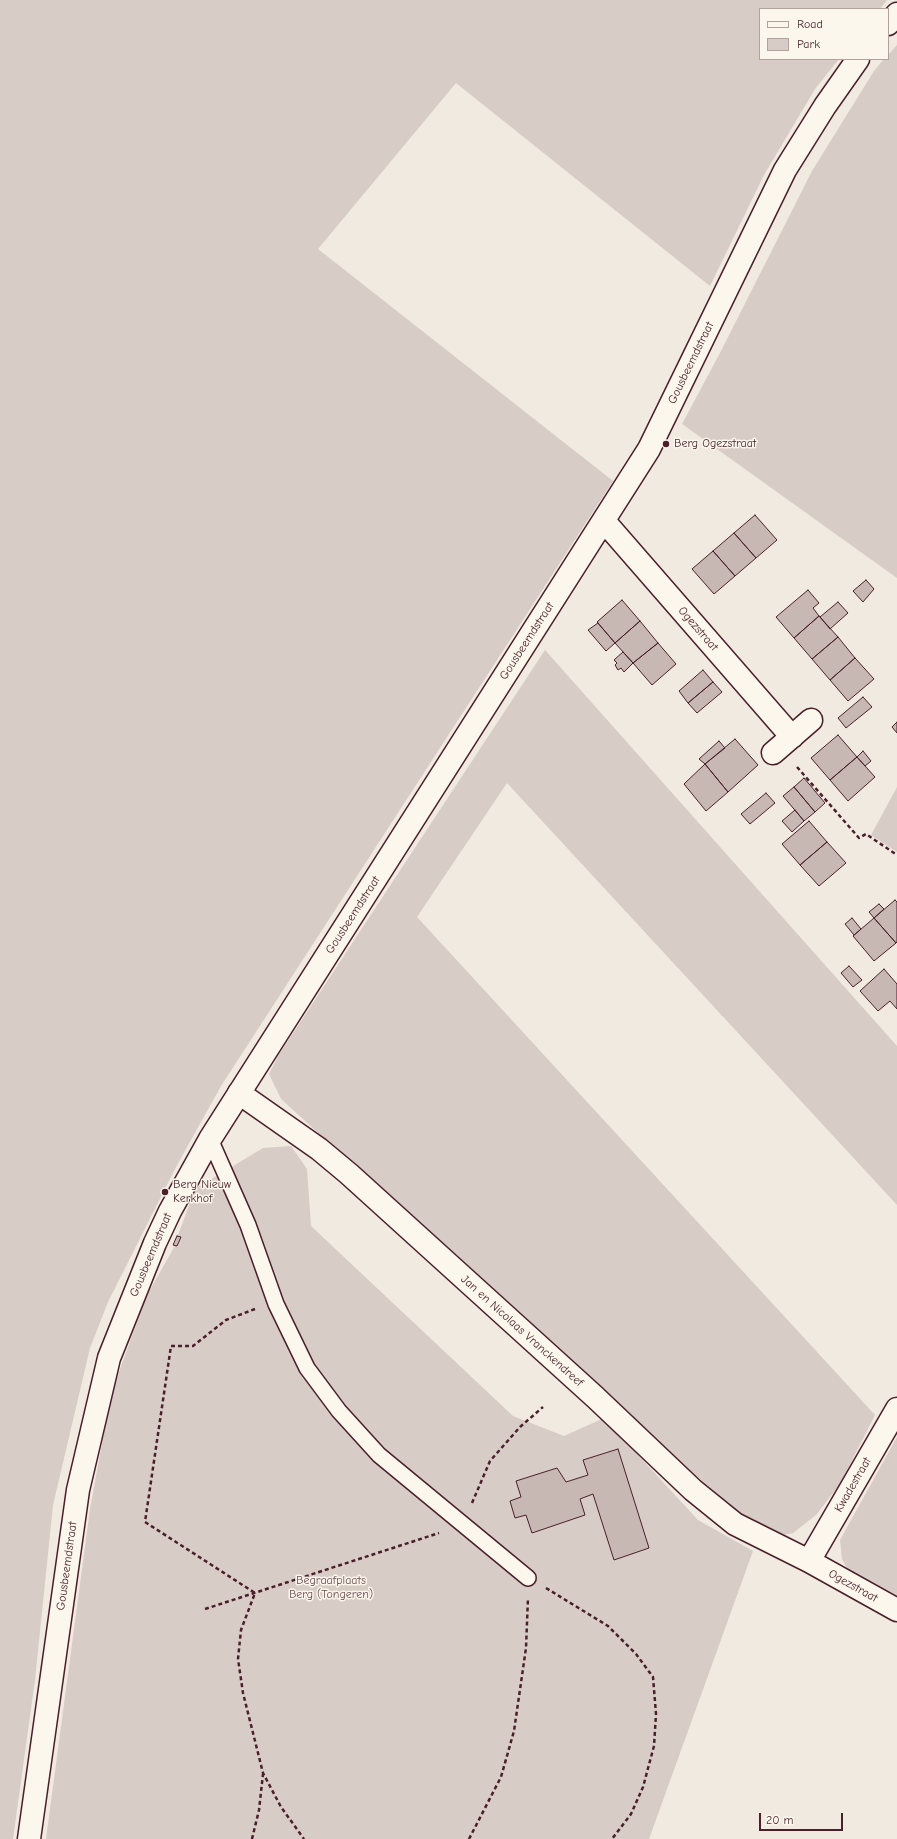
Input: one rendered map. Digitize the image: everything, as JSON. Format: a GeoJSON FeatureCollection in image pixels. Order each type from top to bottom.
{"type":"FeatureCollection","features":[{"type":"Feature","properties":{"kind":"street"},"geometry":{"type":"LineString","coordinates":[[889,23],[897,14]]}},
{"type":"Feature","properties":{"kind":"street","name":"Gousbeemdstraat"},"geometry":{"type":"LineString","coordinates":[[29,1839],[78,1490],[110,1358],[155,1242],[170,1211],[210,1139],[649,449],[785,170],[825,106],[857,60]]}},
{"type":"Feature","properties":{"kind":"street","name":"Ogezstraat"},"geometry":{"type":"LineString","coordinates":[[604,521],[782,745]]}},
{"type":"Feature","properties":{"kind":"street"},"geometry":{"type":"LineString","coordinates":[[782,745],[811,720]]}},
{"type":"Feature","properties":{"kind":"street","name":"Jan en Nicolaas Vranckendreef"},"geometry":{"type":"LineString","coordinates":[[239,1093],[319,1149],[349,1174],[595,1397],[693,1490],[735,1524],[809,1561]]}},
{"type":"Feature","properties":{"kind":"street","name":"Kwadestraat"},"geometry":{"type":"LineString","coordinates":[[809,1561],[897,1409]]}},
{"type":"Feature","properties":{"kind":"street","name":"Ogezstraat"},"geometry":{"type":"LineString","coordinates":[[809,1561],[897,1610]]}},
{"type":"Feature","properties":{"kind":"lane"},"geometry":{"type":"LineString","coordinates":[[210,1139],[248,1225],[276,1304],[306,1368],[339,1411],[379,1455],[528,1578]]}},
{"type":"Feature","properties":{"kind":"path"},"geometry":{"type":"LineString","coordinates":[[782,745],[860,838],[866,834],[897,855]]}},
{"type":"Feature","properties":{"kind":"path"},"geometry":{"type":"LineString","coordinates":[[255,1593],[145,1522],[171,1346],[193,1346],[226,1320],[262,1307],[276,1304]]}},
{"type":"Feature","properties":{"kind":"path"},"geometry":{"type":"LineString","coordinates":[[205,1609],[462,1525],[490,1461],[520,1427],[543,1407]]}},
{"type":"Feature","properties":{"kind":"path"},"geometry":{"type":"LineString","coordinates":[[469,1839],[501,1776],[514,1731],[526,1648],[528,1578],[608,1626],[636,1654],[653,1677],[656,1714],[654,1746],[643,1787],[631,1814],[612,1839]]}},
{"type":"Feature","properties":{"kind":"path"},"geometry":{"type":"LineString","coordinates":[[255,1593],[241,1630],[238,1659],[242,1693],[263,1774],[281,1807],[304,1839]]}},
{"type":"Feature","properties":{"kind":"path"},"geometry":{"type":"LineString","coordinates":[[252,1839],[259,1810],[263,1774]]}},
{"type":"Feature","properties":{"kind":"green space"},"geometry":{"type":"Polygon","coordinates":[[[0,0],[887,0],[881,8],[759,8],[759,60],[838,60],[815,89],[764,175],[710,286],[456,83],[318,249],[613,481],[221,1086],[176,1167],[108,1302],[90,1348],[53,1505],[35,1680],[13,1839],[0,1839],[0,0]]]}},
{"type":"Feature","properties":{"kind":"green space"},"geometry":{"type":"Polygon","coordinates":[[[897,45],[897,578],[682,424],[721,351],[812,171],[874,71],[883,60],[889,60],[889,54],[897,45]]]}},
{"type":"Feature","properties":{"kind":"green space"},"geometry":{"type":"Polygon","coordinates":[[[545,650],[897,1046],[897,1205],[507,783],[417,917],[875,1415],[840,1484],[816,1515],[793,1533],[783,1535],[748,1519],[675,1458],[281,1099],[269,1074],[278,1056],[545,650]]]}},
{"type":"Feature","properties":{"kind":"green space"},"geometry":{"type":"Polygon","coordinates":[[[897,787],[897,852],[871,835],[897,787]]]}},
{"type":"Feature","properties":{"kind":"green space","name":"Begraafplaats Berg (Tongeren)"},"geometry":{"type":"Polygon","coordinates":[[[291,1146],[307,1169],[311,1226],[513,1416],[564,1436],[604,1418],[698,1520],[753,1551],[649,1839],[46,1839],[90,1509],[111,1394],[146,1297],[173,1249],[195,1189],[263,1148],[291,1146]]]}},
{"type":"Feature","properties":{"kind":"green space"},"geometry":{"type":"Polygon","coordinates":[[[897,1437],[897,1600],[864,1582],[848,1570],[842,1559],[840,1540],[897,1437]]]}},
{"type":"Feature","properties":{"kind":"building"},"geometry":{"type":"Polygon","coordinates":[[[755,515],[777,540],[756,558],[734,533],[755,515]]]}},
{"type":"Feature","properties":{"kind":"building"},"geometry":{"type":"Polygon","coordinates":[[[734,533],[756,558],[735,576],[713,551],[734,533]]]}},
{"type":"Feature","properties":{"kind":"building"},"geometry":{"type":"Polygon","coordinates":[[[713,551],[735,576],[714,594],[692,569],[713,551]]]}},
{"type":"Feature","properties":{"kind":"building"},"geometry":{"type":"Polygon","coordinates":[[[866,580],[874,589],[863,602],[853,591],[866,580]]]}},
{"type":"Feature","properties":{"kind":"building"},"geometry":{"type":"Polygon","coordinates":[[[808,590],[819,603],[813,608],[819,616],[794,638],[776,617],[808,590]]]}},
{"type":"Feature","properties":{"kind":"building"},"geometry":{"type":"Polygon","coordinates":[[[622,600],[640,621],[615,643],[597,622],[622,600]]]}},
{"type":"Feature","properties":{"kind":"building"},"geometry":{"type":"Polygon","coordinates":[[[838,602],[848,613],[830,629],[820,617],[838,602]]]}},
{"type":"Feature","properties":{"kind":"building"},"geometry":{"type":"Polygon","coordinates":[[[819,616],[838,637],[812,659],[794,638],[819,616]]]}},
{"type":"Feature","properties":{"kind":"building"},"geometry":{"type":"Polygon","coordinates":[[[640,621],[658,643],[633,663],[615,643],[640,621]]]}},
{"type":"Feature","properties":{"kind":"building"},"geometry":{"type":"Polygon","coordinates":[[[598,623],[615,643],[606,651],[588,630],[598,623]]]}},
{"type":"Feature","properties":{"kind":"building"},"geometry":{"type":"Polygon","coordinates":[[[838,637],[855,658],[830,680],[812,659],[838,637]]]}},
{"type":"Feature","properties":{"kind":"building"},"geometry":{"type":"Polygon","coordinates":[[[658,643],[676,664],[652,685],[633,663],[658,643]]]}},
{"type":"Feature","properties":{"kind":"building"},"geometry":{"type":"Polygon","coordinates":[[[623,652],[633,663],[624,672],[621,668],[618,670],[615,665],[617,663],[614,660],[623,652]]]}},
{"type":"Feature","properties":{"kind":"building"},"geometry":{"type":"Polygon","coordinates":[[[855,658],[874,679],[848,701],[830,680],[855,658]]]}},
{"type":"Feature","properties":{"kind":"building"},"geometry":{"type":"Polygon","coordinates":[[[703,670],[713,682],[688,703],[679,691],[703,670]]]}},
{"type":"Feature","properties":{"kind":"building"},"geometry":{"type":"Polygon","coordinates":[[[713,682],[722,692],[697,713],[688,703],[713,682]]]}},
{"type":"Feature","properties":{"kind":"building"},"geometry":{"type":"Polygon","coordinates":[[[863,697],[872,707],[846,728],[838,718],[863,697]]]}},
{"type":"Feature","properties":{"kind":"building"},"geometry":{"type":"Polygon","coordinates":[[[897,722],[897,733],[892,727],[897,722]]]}},
{"type":"Feature","properties":{"kind":"building"},"geometry":{"type":"Polygon","coordinates":[[[838,735],[857,757],[830,780],[811,758],[838,735]]]}},
{"type":"Feature","properties":{"kind":"building"},"geometry":{"type":"Polygon","coordinates":[[[735,739],[758,765],[728,792],[705,764],[735,739]]]}},
{"type":"Feature","properties":{"kind":"building"},"geometry":{"type":"Polygon","coordinates":[[[719,741],[725,748],[705,764],[699,759],[719,741]]]}},
{"type":"Feature","properties":{"kind":"building"},"geometry":{"type":"Polygon","coordinates":[[[863,751],[871,761],[865,766],[857,757],[863,751]]]}},
{"type":"Feature","properties":{"kind":"building"},"geometry":{"type":"Polygon","coordinates":[[[857,757],[875,777],[848,801],[830,780],[857,757]]]}},
{"type":"Feature","properties":{"kind":"building"},"geometry":{"type":"Polygon","coordinates":[[[705,764],[728,792],[706,811],[684,784],[705,764]]]}},
{"type":"Feature","properties":{"kind":"building"},"geometry":{"type":"Polygon","coordinates":[[[804,778],[825,803],[815,812],[794,787],[804,778]]]}},
{"type":"Feature","properties":{"kind":"building"},"geometry":{"type":"Polygon","coordinates":[[[794,787],[815,812],[804,821],[783,796],[794,787]]]}},
{"type":"Feature","properties":{"kind":"building"},"geometry":{"type":"Polygon","coordinates":[[[766,793],[775,803],[750,824],[741,814],[766,793]]]}},
{"type":"Feature","properties":{"kind":"building"},"geometry":{"type":"Polygon","coordinates":[[[795,810],[804,821],[792,832],[782,821],[795,810]]]}},
{"type":"Feature","properties":{"kind":"building"},"geometry":{"type":"Polygon","coordinates":[[[809,821],[827,842],[800,865],[782,844],[809,821]]]}},
{"type":"Feature","properties":{"kind":"building"},"geometry":{"type":"Polygon","coordinates":[[[827,842],[846,863],[819,886],[800,865],[827,842]]]}},
{"type":"Feature","properties":{"kind":"building"},"geometry":{"type":"Polygon","coordinates":[[[895,900],[897,902],[896,943],[874,918],[895,900]]]}},
{"type":"Feature","properties":{"kind":"building"},"geometry":{"type":"Polygon","coordinates":[[[879,904],[884,909],[874,918],[869,912],[879,904]]]}},
{"type":"Feature","properties":{"kind":"building"},"geometry":{"type":"Polygon","coordinates":[[[852,918],[861,929],[854,935],[845,924],[852,918]]]}},
{"type":"Feature","properties":{"kind":"building"},"geometry":{"type":"Polygon","coordinates":[[[874,918],[896,943],[874,961],[853,936],[874,918]]]}},
{"type":"Feature","properties":{"kind":"building"},"geometry":{"type":"Polygon","coordinates":[[[849,966],[862,980],[853,987],[841,973],[849,966]]]}},
{"type":"Feature","properties":{"kind":"building"},"geometry":{"type":"Polygon","coordinates":[[[884,969],[897,984],[897,1009],[890,1001],[878,1011],[860,991],[884,969]]]}},
{"type":"Feature","properties":{"kind":"building"},"geometry":{"type":"Polygon","coordinates":[[[177,1236],[181,1237],[177,1246],[173,1245],[177,1236]]]}},
{"type":"Feature","properties":{"kind":"building"},"geometry":{"type":"Polygon","coordinates":[[[618,1449],[649,1548],[614,1560],[593,1494],[580,1499],[585,1515],[532,1533],[526,1515],[515,1518],[510,1501],[521,1497],[516,1481],[557,1468],[566,1482],[588,1475],[583,1460],[618,1449]]]}},
{"type":"Feature","properties":{"kind":"place","name":"Berg Ogezstraat"},"geometry":{"type":"Point","coordinates":[666,444]}},
{"type":"Feature","properties":{"kind":"place","name":"Berg Nieuw Kerkhof"},"geometry":{"type":"Point","coordinates":[165,1192]}}]}
